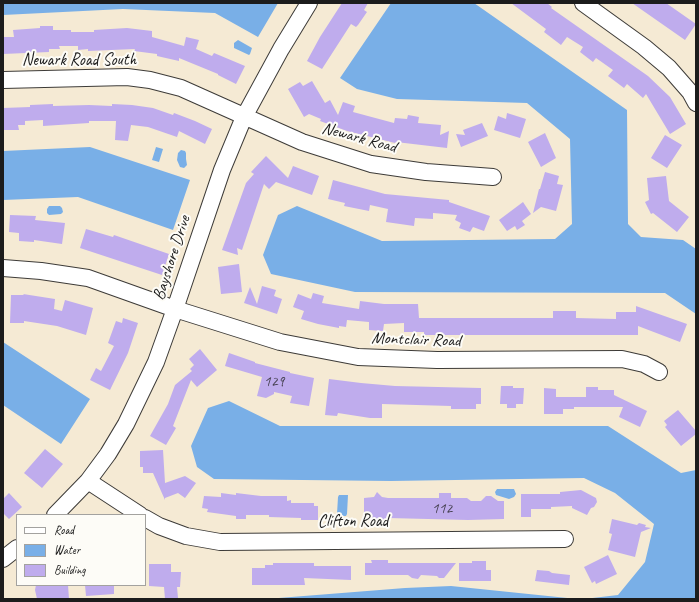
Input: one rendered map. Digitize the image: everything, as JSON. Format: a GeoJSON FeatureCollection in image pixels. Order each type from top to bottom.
{"type":"FeatureCollection","features":[{"type":"Feature","properties":{"kind":"street","name":"Bayshore Drive"},"geometry":{"type":"LineString","coordinates":[[57,514],[88,481],[108,454],[126,424],[156,362],[220,177],[244,117],[309,3]]}},
{"type":"Feature","properties":{"kind":"street"},"geometry":{"type":"LineString","coordinates":[[583,3],[670,68],[690,92],[696,102]]}},
{"type":"Feature","properties":{"kind":"street","name":"Newark Road South"},"geometry":{"type":"LineString","coordinates":[[3,80],[121,77],[150,80],[181,88],[244,117]]}},
{"type":"Feature","properties":{"kind":"street","name":"Newark Road"},"geometry":{"type":"LineString","coordinates":[[244,117],[302,142],[371,164],[426,172],[493,177]]}},
{"type":"Feature","properties":{"kind":"street","name":"Montclair Road"},"geometry":{"type":"LineString","coordinates":[[3,268],[41,271],[88,278],[175,309],[280,342],[358,357],[437,360],[622,359],[644,364],[659,372]]}},
{"type":"Feature","properties":{"kind":"street"},"geometry":{"type":"LineString","coordinates":[[88,481],[138,514]]}},
{"type":"Feature","properties":{"kind":"street","name":"Clifton Road"},"geometry":{"type":"LineString","coordinates":[[146,519],[159,526],[186,536],[220,542],[565,540]]}},
{"type":"Feature","properties":{"kind":"water"},"geometry":{"type":"Polygon","coordinates":[[[3,3],[278,3],[258,37],[215,13],[123,9],[3,15],[3,3]]]}},
{"type":"Feature","properties":{"kind":"water"},"geometry":{"type":"Polygon","coordinates":[[[391,3],[474,3],[627,110],[628,224],[641,237],[683,240],[696,249],[696,314],[665,293],[355,292],[271,274],[263,255],[278,215],[297,206],[382,241],[555,239],[572,224],[570,139],[527,103],[397,99],[357,89],[340,78],[391,3]]]}},
{"type":"Feature","properties":{"kind":"water"},"geometry":{"type":"Polygon","coordinates":[[[238,40],[252,48],[249,55],[234,48],[234,43],[238,40]]]}},
{"type":"Feature","properties":{"kind":"water"},"geometry":{"type":"Polygon","coordinates":[[[90,147],[190,180],[173,230],[78,197],[3,200],[3,151],[90,147]]]}},
{"type":"Feature","properties":{"kind":"water"},"geometry":{"type":"Polygon","coordinates":[[[156,147],[163,149],[159,162],[152,160],[156,147]]]}},
{"type":"Feature","properties":{"kind":"water"},"geometry":{"type":"Polygon","coordinates":[[[181,150],[185,151],[186,153],[187,165],[184,168],[180,167],[177,160],[178,153],[181,150]]]}},
{"type":"Feature","properties":{"kind":"water"},"geometry":{"type":"Polygon","coordinates":[[[49,206],[60,206],[63,212],[61,214],[49,215],[47,213],[47,209],[49,206]]]}},
{"type":"Feature","properties":{"kind":"water"},"geometry":{"type":"Polygon","coordinates":[[[3,342],[90,399],[61,444],[3,405],[3,342]]]}},
{"type":"Feature","properties":{"kind":"water"},"geometry":{"type":"Polygon","coordinates":[[[229,401],[280,426],[608,426],[681,473],[696,470],[696,599],[584,599],[618,595],[645,562],[654,524],[615,493],[584,478],[391,481],[214,479],[197,467],[191,446],[208,408],[229,401]]]}},
{"type":"Feature","properties":{"kind":"water"},"geometry":{"type":"Polygon","coordinates":[[[497,489],[514,489],[516,494],[514,497],[509,499],[496,495],[495,492],[497,489]]]}},
{"type":"Feature","properties":{"kind":"water"},"geometry":{"type":"Polygon","coordinates":[[[339,495],[348,495],[346,516],[339,516],[337,514],[339,495]]]}},
{"type":"Feature","properties":{"kind":"water"},"geometry":{"type":"Polygon","coordinates":[[[451,586],[577,599],[266,599],[405,588],[451,586]]]}},
{"type":"Feature","properties":{"kind":"building"},"geometry":{"type":"Polygon","coordinates":[[[342,3],[368,3],[364,10],[367,12],[356,27],[351,24],[322,69],[307,61],[320,37],[342,3]]]}},
{"type":"Feature","properties":{"kind":"building"},"geometry":{"type":"Polygon","coordinates":[[[511,3],[547,3],[552,7],[551,8],[648,76],[670,97],[686,124],[670,134],[646,94],[643,98],[627,84],[624,88],[608,76],[613,70],[596,58],[593,62],[580,52],[583,47],[567,37],[561,45],[544,32],[546,29],[511,3]]]}},
{"type":"Feature","properties":{"kind":"building"},"geometry":{"type":"Polygon","coordinates":[[[632,3],[666,3],[696,24],[685,40],[632,3]]]}},
{"type":"Feature","properties":{"kind":"building"},"geometry":{"type":"Polygon","coordinates":[[[40,26],[53,26],[53,30],[71,30],[71,32],[94,32],[94,30],[127,28],[152,31],[152,37],[184,46],[186,37],[199,40],[196,49],[212,56],[214,53],[245,66],[236,84],[218,74],[179,58],[179,61],[157,56],[157,54],[134,51],[135,49],[88,51],[88,49],[78,50],[78,46],[59,46],[60,49],[49,49],[49,52],[3,54],[3,37],[14,37],[13,30],[40,28],[40,26]]]}},
{"type":"Feature","properties":{"kind":"building"},"geometry":{"type":"Polygon","coordinates":[[[312,81],[325,103],[330,100],[338,115],[343,102],[355,106],[353,112],[394,123],[395,118],[407,119],[408,115],[419,117],[418,123],[441,125],[440,135],[449,131],[447,148],[395,143],[347,131],[320,121],[321,119],[309,114],[304,117],[288,89],[300,82],[303,86],[312,81]]]}},
{"type":"Feature","properties":{"kind":"building"},"geometry":{"type":"Polygon","coordinates":[[[53,104],[53,106],[112,106],[112,104],[153,108],[173,115],[174,113],[212,129],[205,144],[179,131],[177,137],[148,127],[131,125],[128,141],[115,140],[116,121],[89,121],[89,123],[43,126],[43,120],[25,121],[25,125],[18,125],[19,130],[3,130],[3,108],[53,104]]]}},
{"type":"Feature","properties":{"kind":"building"},"geometry":{"type":"Polygon","coordinates":[[[507,113],[526,119],[520,138],[494,130],[498,116],[506,119],[507,113]]]}},
{"type":"Feature","properties":{"kind":"building"},"geometry":{"type":"Polygon","coordinates":[[[482,123],[488,136],[461,147],[456,134],[465,135],[463,130],[482,123]]]}},
{"type":"Feature","properties":{"kind":"building"},"geometry":{"type":"Polygon","coordinates":[[[545,133],[556,158],[541,167],[528,142],[545,133]]]}},
{"type":"Feature","properties":{"kind":"building"},"geometry":{"type":"Polygon","coordinates":[[[665,135],[682,145],[667,168],[651,158],[665,135]]]}},
{"type":"Feature","properties":{"kind":"building"},"geometry":{"type":"Polygon","coordinates":[[[266,156],[288,178],[293,166],[319,176],[312,195],[276,182],[269,189],[264,184],[242,250],[237,248],[238,255],[222,250],[246,183],[254,174],[251,172],[266,156]]]}},
{"type":"Feature","properties":{"kind":"building"},"geometry":{"type":"Polygon","coordinates":[[[545,172],[559,176],[557,184],[563,185],[556,211],[541,207],[533,213],[539,189],[545,172]]]}},
{"type":"Feature","properties":{"kind":"building"},"geometry":{"type":"Polygon","coordinates":[[[666,176],[669,201],[689,217],[677,232],[653,213],[651,214],[645,202],[649,200],[647,178],[666,176]]]}},
{"type":"Feature","properties":{"kind":"building"},"geometry":{"type":"Polygon","coordinates":[[[333,180],[385,194],[449,200],[449,202],[490,216],[484,231],[473,227],[470,232],[459,228],[461,223],[455,220],[457,215],[433,213],[433,219],[415,218],[414,226],[386,222],[388,209],[370,205],[369,211],[344,206],[345,203],[328,199],[333,180]]]}},
{"type":"Feature","properties":{"kind":"building"},"geometry":{"type":"Polygon","coordinates":[[[523,202],[531,214],[522,221],[525,225],[517,230],[515,226],[507,231],[499,220],[523,202]]]}},
{"type":"Feature","properties":{"kind":"building"},"geometry":{"type":"Polygon","coordinates":[[[10,215],[36,216],[35,220],[65,223],[62,244],[34,240],[34,242],[19,241],[19,233],[9,232],[10,215]]]}},
{"type":"Feature","properties":{"kind":"building"},"geometry":{"type":"Polygon","coordinates":[[[86,229],[113,237],[114,235],[169,254],[162,275],[80,248],[86,229]]]}},
{"type":"Feature","properties":{"kind":"building"},"geometry":{"type":"Polygon","coordinates":[[[239,264],[242,292],[221,294],[218,267],[239,264]]]}},
{"type":"Feature","properties":{"kind":"building"},"geometry":{"type":"Polygon","coordinates":[[[262,286],[276,290],[274,296],[282,299],[277,314],[244,303],[250,287],[257,304],[262,286]]]}},
{"type":"Feature","properties":{"kind":"building"},"geometry":{"type":"Polygon","coordinates":[[[313,293],[324,296],[322,303],[359,309],[360,301],[384,304],[418,304],[419,318],[553,318],[553,311],[576,311],[576,318],[616,319],[616,312],[636,312],[636,306],[687,324],[680,342],[638,326],[638,335],[424,335],[424,332],[404,332],[404,323],[384,324],[383,331],[369,330],[369,322],[347,320],[346,327],[339,326],[339,328],[301,319],[304,311],[293,307],[298,294],[311,299],[313,293]]]}},
{"type":"Feature","properties":{"kind":"building"},"geometry":{"type":"Polygon","coordinates":[[[23,294],[55,299],[54,309],[62,311],[65,300],[93,308],[86,335],[57,326],[24,321],[24,323],[10,323],[11,295],[24,295],[23,294]]]}},
{"type":"Feature","properties":{"kind":"building"},"geometry":{"type":"Polygon","coordinates":[[[123,318],[138,323],[128,353],[110,390],[90,380],[96,368],[101,371],[114,346],[108,343],[116,321],[122,323],[123,318]]]}},
{"type":"Feature","properties":{"kind":"building"},"geometry":{"type":"Polygon","coordinates":[[[200,349],[217,370],[197,387],[191,380],[173,426],[176,428],[166,445],[150,436],[168,404],[175,385],[192,371],[190,369],[194,365],[189,359],[200,349]]]}},
{"type":"Feature","properties":{"kind":"building"},"geometry":{"type":"Polygon","coordinates":[[[229,353],[255,363],[314,378],[309,406],[290,403],[292,396],[274,392],[274,394],[266,398],[257,396],[262,377],[225,366],[229,353]]]}},
{"type":"Feature","properties":{"kind":"building"},"geometry":{"type":"Polygon","coordinates":[[[329,379],[395,386],[481,388],[481,404],[476,404],[476,409],[451,409],[451,406],[382,404],[382,418],[370,418],[338,413],[337,416],[325,415],[329,379]]]}},
{"type":"Feature","properties":{"kind":"building"},"geometry":{"type":"Polygon","coordinates":[[[501,386],[524,388],[523,404],[516,404],[516,408],[507,408],[507,404],[500,404],[501,386]]]}},
{"type":"Feature","properties":{"kind":"building"},"geometry":{"type":"Polygon","coordinates":[[[586,387],[598,387],[598,390],[614,390],[614,395],[647,411],[640,427],[619,417],[623,407],[574,407],[574,409],[563,409],[563,414],[544,414],[544,388],[556,389],[556,397],[586,397],[586,387]]]}},
{"type":"Feature","properties":{"kind":"building"},"geometry":{"type":"Polygon","coordinates":[[[678,410],[696,431],[696,434],[681,446],[665,427],[667,425],[664,421],[678,410]]]}},
{"type":"Feature","properties":{"kind":"building"},"geometry":{"type":"Polygon","coordinates":[[[45,449],[63,464],[42,488],[24,473],[45,449]]]}},
{"type":"Feature","properties":{"kind":"building"},"geometry":{"type":"Polygon","coordinates":[[[163,450],[165,483],[185,476],[196,483],[185,498],[178,493],[165,498],[165,500],[153,473],[143,473],[143,467],[140,467],[140,451],[163,450]]]}},
{"type":"Feature","properties":{"kind":"building"},"geometry":{"type":"Polygon","coordinates":[[[581,490],[596,498],[597,502],[587,515],[572,508],[572,506],[551,507],[551,509],[531,509],[531,517],[521,517],[521,494],[560,494],[560,492],[581,490]]]}},
{"type":"Feature","properties":{"kind":"building"},"geometry":{"type":"Polygon","coordinates":[[[377,492],[382,497],[388,498],[439,498],[439,493],[451,493],[451,498],[467,498],[471,501],[481,501],[486,496],[491,496],[498,501],[504,501],[504,519],[468,520],[388,518],[388,520],[364,520],[364,498],[374,497],[377,492]]]}},
{"type":"Feature","properties":{"kind":"building"},"geometry":{"type":"Polygon","coordinates":[[[9,493],[22,507],[9,519],[3,513],[3,499],[9,493]]]}},
{"type":"Feature","properties":{"kind":"building"},"geometry":{"type":"Polygon","coordinates":[[[221,493],[236,495],[236,493],[261,496],[287,496],[287,501],[291,500],[291,503],[314,503],[314,506],[318,506],[318,520],[269,517],[269,515],[246,515],[246,519],[236,519],[236,516],[207,512],[208,509],[202,508],[204,496],[221,497],[221,493]]]}},
{"type":"Feature","properties":{"kind":"building"},"geometry":{"type":"Polygon","coordinates":[[[612,519],[637,525],[639,523],[646,525],[645,527],[651,528],[641,532],[635,557],[608,550],[612,534],[609,533],[612,519]]]}},
{"type":"Feature","properties":{"kind":"building"},"geometry":{"type":"Polygon","coordinates":[[[608,555],[617,574],[596,584],[595,581],[592,583],[584,567],[608,555]]]}},
{"type":"Feature","properties":{"kind":"building"},"geometry":{"type":"Polygon","coordinates":[[[371,560],[388,560],[388,563],[456,563],[444,578],[421,575],[418,579],[412,578],[408,575],[365,575],[365,563],[372,563],[371,560]]]}},
{"type":"Feature","properties":{"kind":"building"},"geometry":{"type":"Polygon","coordinates":[[[472,561],[486,561],[486,570],[491,570],[491,581],[459,581],[459,563],[472,563],[472,561]]]}},
{"type":"Feature","properties":{"kind":"building"},"geometry":{"type":"Polygon","coordinates":[[[273,563],[314,563],[314,566],[351,566],[351,580],[304,578],[305,585],[252,585],[252,568],[265,568],[265,565],[273,565],[273,563]]]}},
{"type":"Feature","properties":{"kind":"building"},"geometry":{"type":"Polygon","coordinates":[[[149,564],[171,564],[171,572],[181,572],[180,587],[177,587],[178,598],[165,599],[164,587],[149,586],[149,564]]]}},
{"type":"Feature","properties":{"kind":"building"},"geometry":{"type":"Polygon","coordinates":[[[537,570],[570,575],[569,585],[535,581],[537,570]]]}},
{"type":"Feature","properties":{"kind":"building"},"geometry":{"type":"Polygon","coordinates":[[[36,586],[68,586],[69,599],[37,599],[36,586]]]}},
{"type":"Feature","properties":{"kind":"building"},"geometry":{"type":"Polygon","coordinates":[[[85,586],[114,586],[114,594],[86,596],[85,586]]]}}]}
